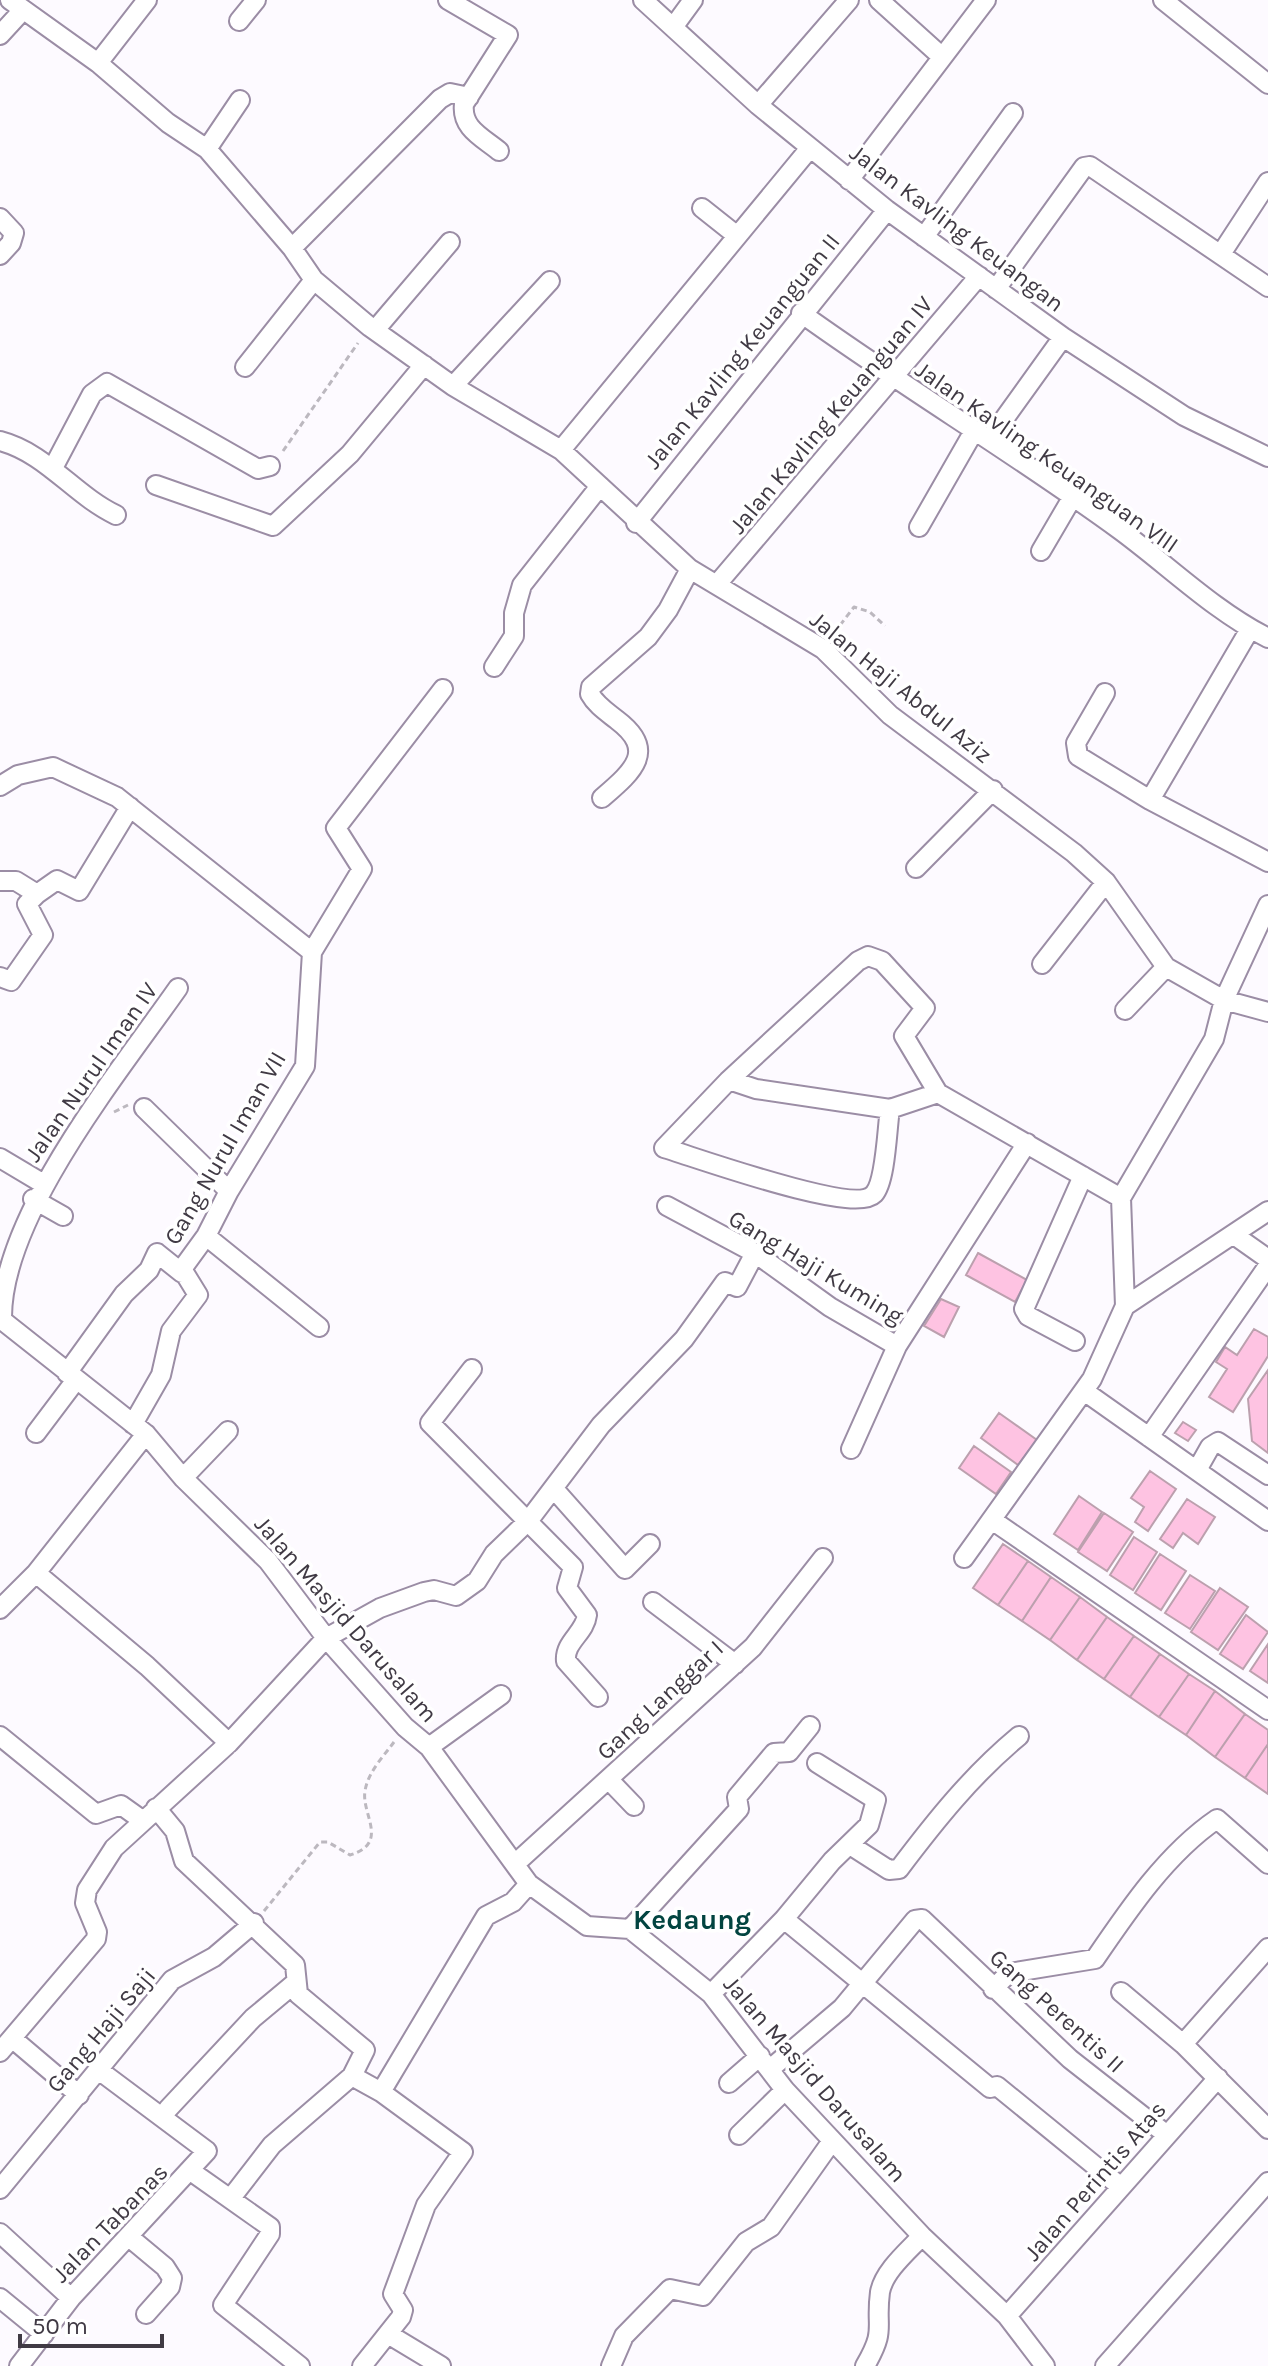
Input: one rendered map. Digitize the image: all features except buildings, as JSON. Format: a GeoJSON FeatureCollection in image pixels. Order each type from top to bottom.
{"type":"FeatureCollection","features":[{"type":"Feature","properties":{"kind":"street"},"geometry":{"type":"LineString","coordinates":[[98,63],[147,0]]}},
{"type":"Feature","properties":{"kind":"street"},"geometry":{"type":"LineString","coordinates":[[239,21],[256,0]]}},
{"type":"Feature","properties":{"kind":"street"},"geometry":{"type":"LineString","coordinates":[[448,0],[508,35],[469,97],[463,116],[466,124],[499,151]]}},
{"type":"Feature","properties":{"kind":"street","name":"Jalan Kavling Keuangan"},"geometry":{"type":"LineString","coordinates":[[643,0],[758,105],[887,210],[1063,337],[1184,416],[1268,457]]}},
{"type":"Feature","properties":{"kind":"street"},"geometry":{"type":"LineString","coordinates":[[674,26],[693,0]]}},
{"type":"Feature","properties":{"kind":"street"},"geometry":{"type":"LineString","coordinates":[[758,105],[849,0]]}},
{"type":"Feature","properties":{"kind":"street"},"geometry":{"type":"LineString","coordinates":[[879,0],[941,56]]}},
{"type":"Feature","properties":{"kind":"street"},"geometry":{"type":"LineString","coordinates":[[849,180],[986,0]]}},
{"type":"Feature","properties":{"kind":"street"},"geometry":{"type":"LineString","coordinates":[[1163,0],[1268,84]]}},
{"type":"Feature","properties":{"kind":"street"},"geometry":{"type":"LineString","coordinates":[[0,35],[17,5]]}},
{"type":"Feature","properties":{"kind":"street","name":"Jalan Haji Abdul Aziz"},"geometry":{"type":"LineString","coordinates":[[17,5],[98,63],[168,123],[207,149],[292,248],[314,280],[372,328],[453,386],[561,450],[636,523],[690,569],[718,583],[823,649],[890,715],[993,790],[1106,882],[1166,967],[1224,1000],[1264,1016]]}},
{"type":"Feature","properties":{"kind":"street"},"geometry":{"type":"LineString","coordinates":[[292,248],[440,99],[450,93],[469,97]]}},
{"type":"Feature","properties":{"kind":"street"},"geometry":{"type":"LineString","coordinates":[[207,149],[240,100]]}},
{"type":"Feature","properties":{"kind":"street"},"geometry":{"type":"LineString","coordinates":[[924,237],[1013,113]]}},
{"type":"Feature","properties":{"kind":"street"},"geometry":{"type":"LineString","coordinates":[[561,450],[810,148]]}},
{"type":"Feature","properties":{"kind":"street"},"geometry":{"type":"LineString","coordinates":[[996,289],[1084,167],[1090,166],[1268,287]]}},
{"type":"Feature","properties":{"kind":"street"},"geometry":{"type":"LineString","coordinates":[[1221,254],[1267,185]]}},
{"type":"Feature","properties":{"kind":"street"},"geometry":{"type":"LineString","coordinates":[[702,208],[736,235]]}},
{"type":"Feature","properties":{"kind":"street","name":"Jalan Kavling Keuanguan II"},"geometry":{"type":"LineString","coordinates":[[636,523],[801,313],[887,210]]}},
{"type":"Feature","properties":{"kind":"street"},"geometry":{"type":"LineString","coordinates":[[0,218],[14,233],[11,243],[0,255]]}},
{"type":"Feature","properties":{"kind":"street"},"geometry":{"type":"LineString","coordinates":[[372,328],[450,242]]}},
{"type":"Feature","properties":{"kind":"street","name":"Jalan Kavling Keuanguan IV"},"geometry":{"type":"LineString","coordinates":[[718,583],[894,380],[979,276]]}},
{"type":"Feature","properties":{"kind":"street"},"geometry":{"type":"LineString","coordinates":[[245,367],[314,280]]}},
{"type":"Feature","properties":{"kind":"street"},"geometry":{"type":"LineString","coordinates":[[453,386],[550,281]]}},
{"type":"Feature","properties":{"kind":"street","name":"Jalan Kavling Keuanguan VIII"},"geometry":{"type":"LineString","coordinates":[[801,313],[894,380],[1072,498],[1250,629],[1268,638]]}},
{"type":"Feature","properties":{"kind":"street"},"geometry":{"type":"LineString","coordinates":[[919,527],[982,436],[1063,337]]}},
{"type":"Feature","properties":{"kind":"street"},"geometry":{"type":"LineString","coordinates":[[156,485],[273,526],[350,454],[424,365]]}},
{"type":"Feature","properties":{"kind":"street"},"geometry":{"type":"LineString","coordinates":[[53,468],[92,394],[107,383],[258,469],[270,466]]}},
{"type":"Feature","properties":{"kind":"street"},"geometry":{"type":"LineString","coordinates":[[0,441],[53,468],[73,490],[116,515]]}},
{"type":"Feature","properties":{"kind":"street"},"geometry":{"type":"LineString","coordinates":[[494,667],[514,636],[514,613],[522,585],[600,486]]}},
{"type":"Feature","properties":{"kind":"street"},"geometry":{"type":"LineString","coordinates":[[1041,551],[1072,498]]}},
{"type":"Feature","properties":{"kind":"street"},"geometry":{"type":"LineString","coordinates":[[602,798],[629,774],[639,758],[638,744],[631,730],[594,702],[591,687],[648,637],[668,610],[690,569]]}},
{"type":"Feature","properties":{"kind":"street"},"geometry":{"type":"LineString","coordinates":[[1150,800],[1250,629]]}},
{"type":"Feature","properties":{"kind":"street","name":"Gang Nurul Iman VII"},"geometry":{"type":"LineString","coordinates":[[139,1429],[161,1375],[171,1331],[198,1295],[182,1273],[305,1066],[312,952],[362,869],[336,828],[443,689]]}},
{"type":"Feature","properties":{"kind":"street"},"geometry":{"type":"LineString","coordinates":[[1105,693],[1080,735],[1076,753],[1150,800],[1268,862]]}},
{"type":"Feature","properties":{"kind":"street"},"geometry":{"type":"LineString","coordinates":[[0,786],[18,775],[53,767],[117,797],[312,952]]}},
{"type":"Feature","properties":{"kind":"street"},"geometry":{"type":"LineString","coordinates":[[916,868],[993,790]]}},
{"type":"Feature","properties":{"kind":"street"},"geometry":{"type":"LineString","coordinates":[[0,977],[11,981],[43,935],[27,910],[27,904],[48,882],[57,880],[79,891],[86,885],[130,807]]}},
{"type":"Feature","properties":{"kind":"street"},"geometry":{"type":"LineString","coordinates":[[0,881],[16,881],[37,894]]}},
{"type":"Feature","properties":{"kind":"street"},"geometry":{"type":"LineString","coordinates":[[1042,964],[1106,882]]}},
{"type":"Feature","properties":{"kind":"street"},"geometry":{"type":"LineString","coordinates":[[964,1558],[1084,1391],[1125,1306],[1121,1198],[1214,1039],[1224,1000],[1268,905]]}},
{"type":"Feature","properties":{"kind":"street"},"geometry":{"type":"LineString","coordinates":[[890,1109],[881,1178],[874,1194],[864,1199],[830,1197],[664,1148],[729,1080],[858,961],[868,956],[882,961],[925,1008],[904,1036],[938,1093],[1121,1198]]}},
{"type":"Feature","properties":{"kind":"street"},"geometry":{"type":"LineString","coordinates":[[1125,1010],[1166,967]]}},
{"type":"Feature","properties":{"kind":"street","name":"Jalan Nurul Iman IV"},"geometry":{"type":"LineString","coordinates":[[1,1312],[38,1191],[178,988]]}},
{"type":"Feature","properties":{"kind":"street"},"geometry":{"type":"LineString","coordinates":[[729,1080],[756,1089],[890,1109],[938,1093]]}},
{"type":"Feature","properties":{"kind":"street"},"geometry":{"type":"LineString","coordinates":[[144,1108],[229,1191]]}},
{"type":"Feature","properties":{"kind":"street","name":"Gang Haji Kuming"},"geometry":{"type":"LineString","coordinates":[[667,1206],[755,1253],[830,1307],[897,1346],[1027,1143]]}},
{"type":"Feature","properties":{"kind":"street"},"geometry":{"type":"LineString","coordinates":[[0,1158],[63,1216]]}},
{"type":"Feature","properties":{"kind":"street"},"geometry":{"type":"LineString","coordinates":[[1075,1341],[1028,1316],[1024,1309],[1083,1176]]}},
{"type":"Feature","properties":{"kind":"street"},"geometry":{"type":"LineString","coordinates":[[1125,1306],[1268,1211]]}},
{"type":"Feature","properties":{"kind":"street"},"geometry":{"type":"LineString","coordinates":[[1234,1235],[1268,1259]]}},
{"type":"Feature","properties":{"kind":"street"},"geometry":{"type":"LineString","coordinates":[[206,1236],[319,1327]]}},
{"type":"Feature","properties":{"kind":"street"},"geometry":{"type":"LineString","coordinates":[[36,1433],[124,1294],[149,1270],[157,1253],[182,1273]]}},
{"type":"Feature","properties":{"kind":"street"},"geometry":{"type":"LineString","coordinates":[[79,2095],[6,2045],[96,1939],[85,1903],[87,1890],[114,1848],[229,1743],[326,1638],[380,1608],[424,1592],[434,1590],[456,1596],[468,1590],[494,1554],[529,1520],[554,1489],[601,1425],[684,1339],[725,1282],[737,1287],[755,1253]]}},
{"type":"Feature","properties":{"kind":"street"},"geometry":{"type":"LineString","coordinates":[[1149,1437],[1268,1266]]}},
{"type":"Feature","properties":{"kind":"street","name":"Jalan Masjid Darusalam"},"geometry":{"type":"LineString","coordinates":[[1,1312],[72,1376],[139,1429],[183,1478],[268,1561],[326,1638],[405,1727],[429,1747],[529,1884],[587,1926],[630,1929],[711,1994],[785,2090],[922,2236],[1007,2316],[1045,2366]]}},
{"type":"Feature","properties":{"kind":"street"},"geometry":{"type":"LineString","coordinates":[[851,1449],[897,1346]]}},
{"type":"Feature","properties":{"kind":"street"},"geometry":{"type":"LineString","coordinates":[[472,1369],[430,1423],[573,1567],[567,1588],[587,1615],[586,1623],[567,1648],[566,1661],[598,1697]]}},
{"type":"Feature","properties":{"kind":"street"},"geometry":{"type":"LineString","coordinates":[[1084,1391],[1268,1521]]}},
{"type":"Feature","properties":{"kind":"street"},"geometry":{"type":"LineString","coordinates":[[0,1609],[36,1573],[139,1429]]}},
{"type":"Feature","properties":{"kind":"street"},"geometry":{"type":"LineString","coordinates":[[183,1478],[228,1431]]}},
{"type":"Feature","properties":{"kind":"street"},"geometry":{"type":"LineString","coordinates":[[1197,1470],[1210,1447],[1218,1442],[1268,1475]]}},
{"type":"Feature","properties":{"kind":"street"},"geometry":{"type":"LineString","coordinates":[[554,1489],[624,1568],[629,1568],[650,1544]]}},
{"type":"Feature","properties":{"kind":"street"},"geometry":{"type":"LineString","coordinates":[[992,1520],[1268,1710]]}},
{"type":"Feature","properties":{"kind":"street","name":"Gang Langgar I"},"geometry":{"type":"LineString","coordinates":[[516,1863],[753,1647],[823,1558]]}},
{"type":"Feature","properties":{"kind":"street"},"geometry":{"type":"LineString","coordinates":[[36,1573],[147,1666],[229,1743]]}},
{"type":"Feature","properties":{"kind":"street"},"geometry":{"type":"LineString","coordinates":[[653,1602],[735,1664]]}},
{"type":"Feature","properties":{"kind":"street"},"geometry":{"type":"LineString","coordinates":[[429,1747],[501,1695]]}},
{"type":"Feature","properties":{"kind":"street"},"geometry":{"type":"LineString","coordinates":[[630,1929],[739,1809],[737,1797],[774,1753],[789,1752],[810,1726]]}},
{"type":"Feature","properties":{"kind":"street"},"geometry":{"type":"LineString","coordinates":[[0,1736],[96,1814],[121,1805],[149,1814],[175,1831],[184,1861],[254,1923],[295,1965],[298,1994],[365,2050],[352,2076],[272,2145],[231,2198]]}},
{"type":"Feature","properties":{"kind":"street"},"geometry":{"type":"LineString","coordinates":[[850,1845],[895,1871],[984,1765],[1019,1736]]}},
{"type":"Feature","properties":{"kind":"street"},"geometry":{"type":"LineString","coordinates":[[711,1994],[784,1919],[832,1861],[869,1825],[876,1800],[817,1763]]}},
{"type":"Feature","properties":{"kind":"street"},"geometry":{"type":"LineString","coordinates":[[609,1780],[634,1806]]}},
{"type":"Feature","properties":{"kind":"street"},"geometry":{"type":"LineString","coordinates":[[993,1989],[1009,1973],[1095,1959],[1132,1905],[1197,1833],[1217,1819],[1268,1864]]}},
{"type":"Feature","properties":{"kind":"street"},"geometry":{"type":"LineString","coordinates":[[381,2092],[486,1916],[513,1902],[529,1884]]}},
{"type":"Feature","properties":{"kind":"street","name":"Gang Perentis II"},"geometry":{"type":"LineString","coordinates":[[863,1982],[918,1918],[1070,2059],[1167,2135]]}},
{"type":"Feature","properties":{"kind":"street"},"geometry":{"type":"LineString","coordinates":[[784,1919],[990,2088],[997,2086],[1121,2187]]}},
{"type":"Feature","properties":{"kind":"street","name":"Gang Haji Saji"},"geometry":{"type":"LineString","coordinates":[[0,2189],[172,1980],[214,1957],[254,1923]]}},
{"type":"Feature","properties":{"kind":"street"},"geometry":{"type":"LineString","coordinates":[[1183,2044],[1268,1948]]}},
{"type":"Feature","properties":{"kind":"street"},"geometry":{"type":"LineString","coordinates":[[729,2083],[823,2027],[863,1982]]}},
{"type":"Feature","properties":{"kind":"street"},"geometry":{"type":"LineString","coordinates":[[168,2109],[253,2018],[295,1983]]}},
{"type":"Feature","properties":{"kind":"street"},"geometry":{"type":"LineString","coordinates":[[1121,1992],[1183,2044],[1268,2129]]}},
{"type":"Feature","properties":{"kind":"street","name":"Jalan Tabanas"},"geometry":{"type":"LineString","coordinates":[[19,2366],[71,2298],[192,2172],[207,2151],[100,2071]]}},
{"type":"Feature","properties":{"kind":"street"},"geometry":{"type":"LineString","coordinates":[[352,2076],[381,2092],[463,2152],[426,2205],[393,2294],[402,2314],[362,2366]]}},
{"type":"Feature","properties":{"kind":"street","name":"Jalan Perintis Atas"},"geometry":{"type":"LineString","coordinates":[[1007,2316],[1218,2078]]}},
{"type":"Feature","properties":{"kind":"street"},"geometry":{"type":"LineString","coordinates":[[739,2135],[785,2090]]}},
{"type":"Feature","properties":{"kind":"street"},"geometry":{"type":"LineString","coordinates":[[611,2366],[624,2336],[670,2289],[703,2296],[746,2242],[771,2227],[832,2141]]}},
{"type":"Feature","properties":{"kind":"street"},"geometry":{"type":"LineString","coordinates":[[192,2172],[271,2230],[223,2305],[300,2366]]}},
{"type":"Feature","properties":{"kind":"street"},"geometry":{"type":"LineString","coordinates":[[1105,2366],[1268,2182]]}},
{"type":"Feature","properties":{"kind":"street"},"geometry":{"type":"LineString","coordinates":[[0,2233],[71,2298]]}},
{"type":"Feature","properties":{"kind":"street"},"geometry":{"type":"LineString","coordinates":[[865,2366],[880,2340],[880,2290],[891,2270],[922,2236]]}},
{"type":"Feature","properties":{"kind":"street"},"geometry":{"type":"LineString","coordinates":[[129,2237],[165,2267],[172,2278],[170,2287],[146,2314]]}},
{"type":"Feature","properties":{"kind":"street"},"geometry":{"type":"LineString","coordinates":[[0,2298],[44,2334]]}},
{"type":"Feature","properties":{"kind":"street"},"geometry":{"type":"LineString","coordinates":[[388,2334],[441,2366]]}},
{"type":"Feature","properties":{"kind":"path"},"geometry":{"type":"LineString","coordinates":[[270,466],[372,328]]}},
{"type":"Feature","properties":{"kind":"path"},"geometry":{"type":"LineString","coordinates":[[823,649],[854,607],[870,612],[885,626]]}},
{"type":"Feature","properties":{"kind":"path"},"geometry":{"type":"LineString","coordinates":[[254,1923],[320,1842],[328,1842],[350,1855],[366,1845],[373,1829],[365,1802],[370,1774],[405,1727]]}},
{"type":"Feature","properties":{"kind":"district","name":"Kedaung"},"geometry":{"type":"Point","coordinates":[692,1919]}}]}
